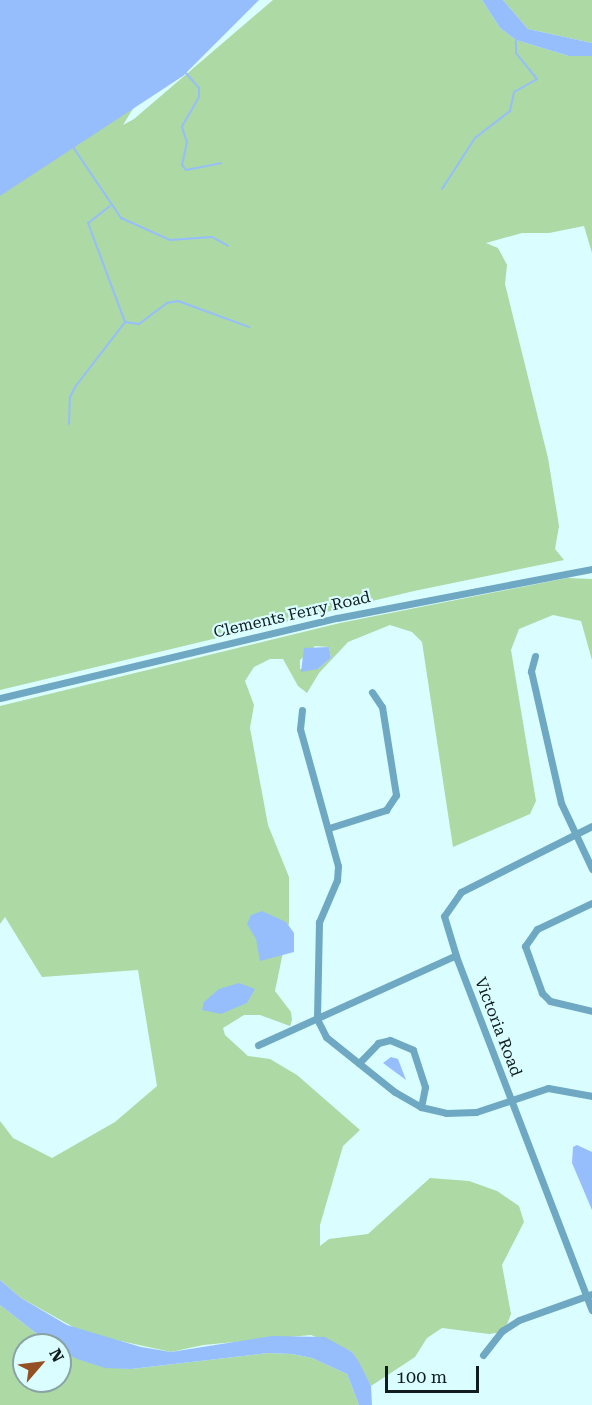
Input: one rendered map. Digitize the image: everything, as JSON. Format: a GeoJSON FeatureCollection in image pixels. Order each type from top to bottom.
{"type":"FeatureCollection","features":[{"type":"Feature","properties":{"kind":"street","name":"Clements Ferry Road"},"geometry":{"type":"LineString","coordinates":[[0,698],[337,618],[592,569]]}},
{"type":"Feature","properties":{"kind":"street"},"geometry":{"type":"LineString","coordinates":[[535,656],[531,671],[558,792],[592,869]]}},
{"type":"Feature","properties":{"kind":"street"},"geometry":{"type":"LineString","coordinates":[[329,828],[386,810],[396,795],[382,707],[372,692]]}},
{"type":"Feature","properties":{"kind":"street"},"geometry":{"type":"LineString","coordinates":[[302,710],[300,729],[329,828],[338,873],[319,922],[318,1020],[326,1037],[421,1107],[446,1113],[476,1112],[548,1088],[592,1096]]}},
{"type":"Feature","properties":{"kind":"street","name":"Victoria Road"},"geometry":{"type":"LineString","coordinates":[[592,826],[461,892],[450,904],[444,916],[456,955],[590,1295],[592,1311]]}},
{"type":"Feature","properties":{"kind":"street"},"geometry":{"type":"LineString","coordinates":[[592,903],[537,929],[525,946],[542,993],[550,1001],[592,1011]]}},
{"type":"Feature","properties":{"kind":"street"},"geometry":{"type":"LineString","coordinates":[[258,1046],[456,955]]}},
{"type":"Feature","properties":{"kind":"street"},"geometry":{"type":"LineString","coordinates":[[359,1063],[378,1043],[390,1040],[413,1050],[425,1087],[421,1107]]}},
{"type":"Feature","properties":{"kind":"street"},"geometry":{"type":"LineString","coordinates":[[483,1355],[502,1331],[519,1320],[590,1295]]}},
{"type":"Feature","properties":{"kind":"green space"},"geometry":{"type":"Polygon","coordinates":[[[273,0],[482,0],[500,28],[516,40],[569,56],[592,56],[592,253],[584,226],[549,233],[522,233],[486,243],[498,248],[507,265],[505,284],[548,458],[559,526],[555,549],[564,560],[414,591],[0,690],[0,150],[139,99],[123,125],[134,119],[273,0]]]}},
{"type":"Feature","properties":{"kind":"green space"},"geometry":{"type":"Polygon","coordinates":[[[503,0],[592,0],[592,43],[528,29],[503,0]]]}},
{"type":"Feature","properties":{"kind":"green space"},"geometry":{"type":"Polygon","coordinates":[[[567,578],[592,579],[592,660],[581,621],[553,615],[519,629],[511,650],[536,801],[530,814],[453,847],[422,642],[412,632],[390,625],[348,642],[319,673],[307,693],[298,686],[283,659],[270,659],[254,667],[245,681],[254,705],[250,728],[268,825],[289,877],[289,923],[275,991],[291,1012],[292,1020],[290,1026],[260,1015],[244,1015],[223,1028],[225,1035],[248,1056],[270,1059],[297,1075],[360,1130],[343,1146],[320,1225],[320,1246],[329,1239],[368,1234],[430,1178],[469,1181],[497,1191],[519,1206],[524,1222],[502,1265],[511,1314],[504,1332],[489,1334],[442,1328],[427,1338],[415,1357],[371,1386],[352,1352],[311,1335],[203,1345],[171,1352],[84,1333],[21,1298],[0,1280],[0,1121],[13,1138],[52,1158],[115,1122],[157,1086],[138,970],[42,977],[5,917],[0,924],[0,706],[340,623],[567,578]],[[315,646],[300,660],[300,669],[318,669],[331,658],[329,647],[315,646]]]}},
{"type":"Feature","properties":{"kind":"green space"},"geometry":{"type":"Polygon","coordinates":[[[0,1305],[36,1333],[12,1333],[12,1393],[72,1393],[72,1355],[105,1367],[131,1369],[268,1353],[312,1358],[347,1374],[359,1405],[0,1405],[0,1305]]]}},
{"type":"Feature","properties":{"kind":"water"},"geometry":{"type":"Polygon","coordinates":[[[0,0],[259,0],[183,76],[0,196],[0,0]]]}},
{"type":"Feature","properties":{"kind":"water"},"geometry":{"type":"Polygon","coordinates":[[[482,0],[503,0],[528,29],[592,43],[592,56],[569,56],[516,40],[500,28],[482,0]]]}},
{"type":"Feature","properties":{"kind":"water"},"geometry":{"type":"Polygon","coordinates":[[[329,647],[331,658],[318,669],[301,672],[304,648],[329,647]]]}},
{"type":"Feature","properties":{"kind":"water"},"geometry":{"type":"Polygon","coordinates":[[[262,911],[286,922],[294,933],[294,952],[260,961],[256,939],[247,924],[251,915],[262,911]]]}},
{"type":"Feature","properties":{"kind":"water"},"geometry":{"type":"Polygon","coordinates":[[[239,983],[255,989],[247,1003],[221,1014],[202,1010],[204,1002],[219,989],[239,983]]]}},
{"type":"Feature","properties":{"kind":"water"},"geometry":{"type":"Polygon","coordinates":[[[391,1057],[398,1059],[406,1080],[383,1063],[391,1057]]]}},
{"type":"Feature","properties":{"kind":"water"},"geometry":{"type":"Polygon","coordinates":[[[577,1145],[592,1152],[592,1210],[572,1163],[573,1147],[577,1145]]]}},
{"type":"Feature","properties":{"kind":"water"},"geometry":{"type":"Polygon","coordinates":[[[0,1280],[21,1298],[67,1325],[141,1347],[171,1352],[272,1336],[325,1337],[352,1352],[359,1362],[371,1386],[372,1405],[359,1405],[347,1374],[312,1358],[292,1354],[268,1353],[131,1369],[105,1368],[72,1356],[72,1333],[36,1333],[0,1305],[0,1280]]]}},
{"type":"Feature","properties":{"kind":"waterway"},"geometry":{"type":"LineString","coordinates":[[442,189],[475,138],[510,111],[514,92],[537,79],[516,53],[516,40]]}},
{"type":"Feature","properties":{"kind":"waterway"},"geometry":{"type":"LineString","coordinates":[[185,72],[199,88],[199,97],[182,127],[187,142],[182,165],[186,170],[221,163]]}},
{"type":"Feature","properties":{"kind":"waterway"},"geometry":{"type":"LineString","coordinates":[[73,147],[121,218],[170,240],[212,237],[228,246]]}},
{"type":"Feature","properties":{"kind":"waterway"},"geometry":{"type":"LineString","coordinates":[[110,206],[88,223],[125,322],[139,324],[167,303],[178,301],[249,327]]}},
{"type":"Feature","properties":{"kind":"waterway"},"geometry":{"type":"LineString","coordinates":[[69,424],[70,397],[75,387],[125,322]]}}]}
